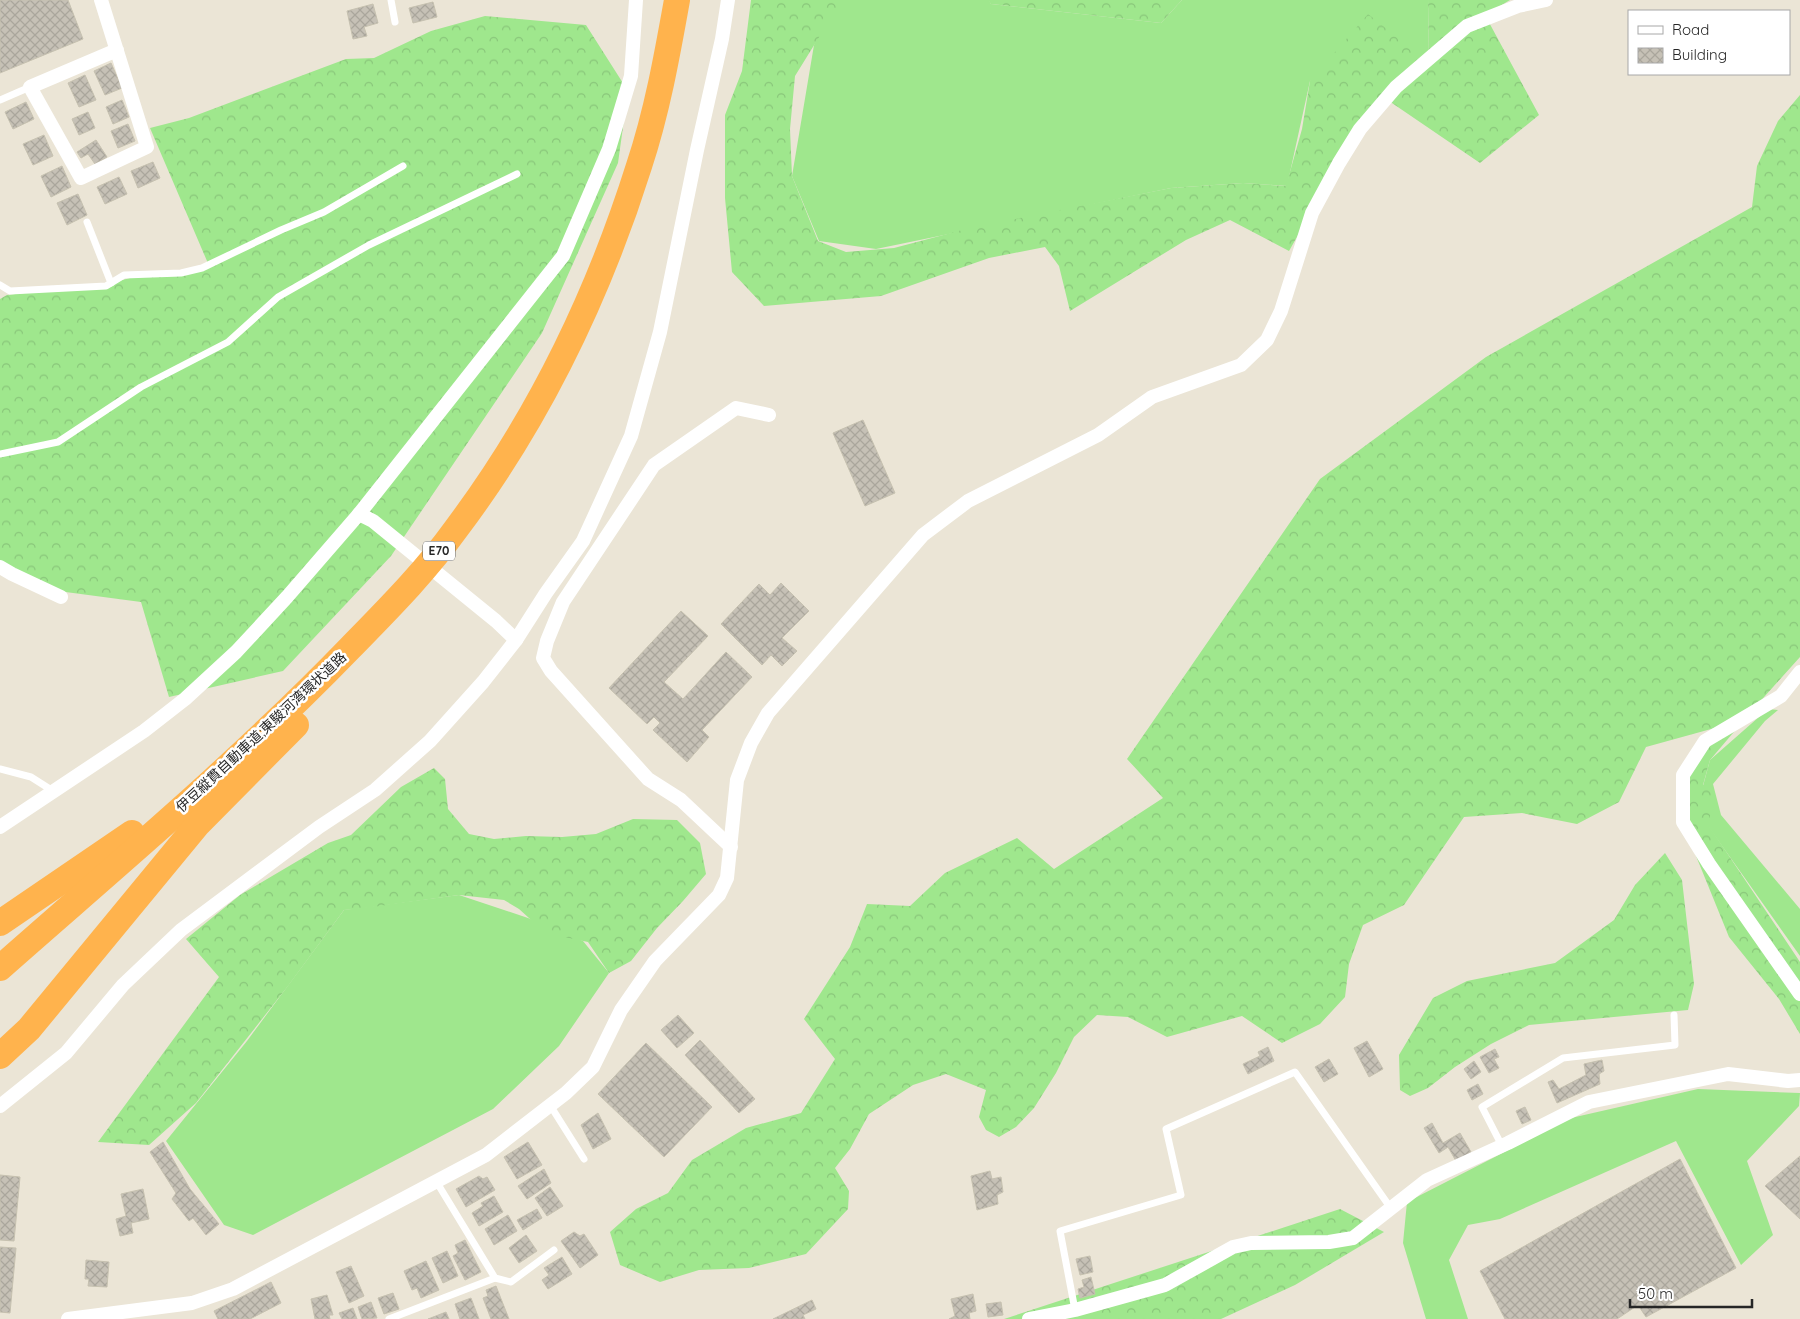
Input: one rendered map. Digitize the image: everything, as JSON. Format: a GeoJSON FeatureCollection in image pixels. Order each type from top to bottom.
{"type":"FeatureCollection","features":[{"type":"Feature","properties":{"kind":"highway","name":"伊豆縦貫自動車道;東駿河湾環状道路"},"geometry":{"type":"LineString","coordinates":[[0,954],[296,686],[401,576],[447,521],[489,464],[536,386],[569,320],[600,246],[630,163],[651,84],[667,0]]}},
{"type":"Feature","properties":{"kind":"highway","name":"伊豆縦貫自動車道;東駿河湾環状道路"},"geometry":{"type":"LineString","coordinates":[[0,968],[156,831],[304,696],[412,584],[456,530],[499,468],[545,391],[578,325],[608,253],[640,166],[661,86],[677,0]]}},
{"type":"Feature","properties":{"kind":"highway"},"geometry":{"type":"LineString","coordinates":[[0,1056],[30,1029],[198,824],[318,703],[412,584]]}},
{"type":"Feature","properties":{"kind":"highway"},"geometry":{"type":"LineString","coordinates":[[0,923],[144,825]]}},
{"type":"Feature","properties":{"kind":"street"},"geometry":{"type":"LineString","coordinates":[[101,0],[117,50],[147,147],[81,178],[30,86],[117,50]]}},
{"type":"Feature","properties":{"kind":"street"},"geometry":{"type":"LineString","coordinates":[[0,827],[144,731],[185,699],[236,652],[359,514],[563,256],[610,149],[631,76],[636,0]]}},
{"type":"Feature","properties":{"kind":"street"},"geometry":{"type":"LineString","coordinates":[[0,1106],[66,1053],[123,985],[182,930],[319,827],[375,790],[430,741],[483,682],[516,640],[546,592],[583,541],[631,436],[660,332],[722,39],[728,0]]}},
{"type":"Feature","properties":{"kind":"street"},"geometry":{"type":"LineString","coordinates":[[68,1319],[192,1304],[233,1289],[486,1155],[566,1093],[593,1067],[621,1010],[655,961],[719,895],[727,878],[737,780],[751,743],[768,713],[922,534],[968,501],[1098,435],[1152,397],[1241,365],[1267,340],[1281,312],[1312,213],[1339,162],[1360,130],[1396,87],[1467,26],[1518,6],[1546,0]]}},
{"type":"Feature","properties":{"kind":"street"},"geometry":{"type":"LineString","coordinates":[[731,847],[681,800],[648,779],[551,671],[543,658],[547,641],[563,602],[654,465],[736,408],[769,415]]}},
{"type":"Feature","properties":{"kind":"street"},"geometry":{"type":"LineString","coordinates":[[359,514],[373,521],[496,621],[516,640]]}},
{"type":"Feature","properties":{"kind":"street"},"geometry":{"type":"LineString","coordinates":[[0,567],[62,596]]}},
{"type":"Feature","properties":{"kind":"street"},"geometry":{"type":"LineString","coordinates":[[546,592],[563,602]]}},
{"type":"Feature","properties":{"kind":"street"},"geometry":{"type":"LineString","coordinates":[[1800,672],[1781,696],[1705,741],[1683,775],[1683,822],[1709,864],[1800,994]]}},
{"type":"Feature","properties":{"kind":"street"},"geometry":{"type":"LineString","coordinates":[[1029,1319],[1075,1310],[1165,1285],[1233,1248],[1251,1243],[1330,1242],[1352,1238],[1427,1180],[1502,1146],[1589,1102],[1728,1074],[1788,1081],[1800,1080]]}},
{"type":"Feature","properties":{"kind":"lane"},"geometry":{"type":"LineString","coordinates":[[390,0],[395,22]]}},
{"type":"Feature","properties":{"kind":"lane"},"geometry":{"type":"LineString","coordinates":[[0,100],[30,86]]}},
{"type":"Feature","properties":{"kind":"lane"},"geometry":{"type":"LineString","coordinates":[[0,285],[10,291],[106,286],[124,275],[181,273],[202,268],[281,230],[324,212],[403,166]]}},
{"type":"Feature","properties":{"kind":"lane"},"geometry":{"type":"LineString","coordinates":[[0,454],[58,442],[141,387],[228,342],[278,297],[369,245],[516,174]]}},
{"type":"Feature","properties":{"kind":"lane"},"geometry":{"type":"LineString","coordinates":[[87,222],[112,282]]}},
{"type":"Feature","properties":{"kind":"lane"},"geometry":{"type":"LineString","coordinates":[[0,769],[31,777],[53,791]]}},
{"type":"Feature","properties":{"kind":"lane"},"geometry":{"type":"LineString","coordinates":[[1502,1146],[1482,1107],[1563,1058],[1675,1045],[1674,1015]]}},
{"type":"Feature","properties":{"kind":"lane"},"geometry":{"type":"LineString","coordinates":[[1075,1310],[1060,1231],[1180,1195],[1166,1129],[1295,1072],[1390,1207]]}},
{"type":"Feature","properties":{"kind":"lane"},"geometry":{"type":"LineString","coordinates":[[550,1105],[584,1159]]}},
{"type":"Feature","properties":{"kind":"lane"},"geometry":{"type":"LineString","coordinates":[[436,1181],[495,1278]]}},
{"type":"Feature","properties":{"kind":"lane"},"geometry":{"type":"LineString","coordinates":[[389,1319],[406,1316],[495,1278],[511,1282],[554,1250]]}},
{"type":"Feature","properties":{"kind":"green space"},"geometry":{"type":"Polygon","coordinates":[[[751,0],[842,0],[795,76],[790,129],[792,176],[818,241],[846,252],[894,248],[970,228],[1171,188],[1243,183],[1286,186],[1302,129],[1310,81],[1368,14],[1427,61],[1344,154],[1289,251],[1230,220],[1186,240],[1070,311],[1059,266],[1045,247],[989,258],[881,296],[764,306],[732,272],[725,198],[725,115],[742,71],[751,0]]]}},
{"type":"Feature","properties":{"kind":"green space"},"geometry":{"type":"Polygon","coordinates":[[[836,0],[989,0],[991,4],[1161,23],[1182,0],[1428,0],[1429,62],[1310,81],[1287,186],[1243,183],[1171,188],[876,249],[819,241],[792,176],[814,45],[836,0]]]}},
{"type":"Feature","properties":{"kind":"green space"},"geometry":{"type":"Polygon","coordinates":[[[988,0],[1182,0],[1161,23],[991,4],[988,0]]]}},
{"type":"Feature","properties":{"kind":"green space"},"geometry":{"type":"Polygon","coordinates":[[[1428,0],[1510,0],[1485,15],[1539,115],[1480,163],[1389,101],[1429,62],[1428,0]]]}},
{"type":"Feature","properties":{"kind":"green space"},"geometry":{"type":"Polygon","coordinates":[[[485,16],[586,25],[628,91],[618,163],[542,333],[391,556],[283,671],[169,697],[141,602],[58,591],[0,564],[0,299],[7,295],[111,283],[145,274],[210,268],[150,128],[189,118],[346,59],[374,58],[431,31],[485,16]]]}},
{"type":"Feature","properties":{"kind":"green space"},"geometry":{"type":"Polygon","coordinates":[[[1800,95],[1800,657],[1710,760],[1703,785],[1713,784],[1709,826],[1800,962],[1800,1034],[1779,999],[1729,937],[1683,824],[1681,777],[1722,726],[1646,747],[1619,802],[1577,824],[1522,813],[1464,817],[1404,905],[1363,925],[1349,964],[1345,997],[1320,1024],[1282,1043],[1242,1016],[1167,1037],[1128,1017],[1097,1015],[1074,1037],[1056,1073],[1034,1108],[1016,1127],[999,1137],[986,1130],[979,1117],[986,1090],[946,1074],[913,1085],[869,1114],[850,1149],[835,1168],[849,1191],[848,1209],[806,1254],[749,1268],[699,1270],[660,1282],[620,1265],[610,1232],[636,1209],[668,1193],[692,1160],[746,1128],[801,1113],[835,1059],[804,1019],[850,947],[867,904],[910,906],[945,873],[1017,838],[1054,869],[1163,798],[1127,759],[1320,479],[1486,357],[1752,207],[1757,166],[1778,121],[1800,95]]]}},
{"type":"Feature","properties":{"kind":"green space"},"geometry":{"type":"Polygon","coordinates":[[[1768,709],[1778,710],[1765,721],[1713,784],[1721,815],[1800,909],[1800,956],[1708,826],[1703,786],[1710,760],[1768,709]]]}},
{"type":"Feature","properties":{"kind":"green space"},"geometry":{"type":"Polygon","coordinates":[[[434,768],[445,779],[448,809],[469,834],[494,839],[526,836],[562,837],[596,834],[633,819],[677,820],[700,843],[706,874],[657,928],[631,961],[609,973],[588,942],[564,937],[539,927],[519,909],[504,900],[459,895],[344,910],[288,986],[196,1103],[149,1145],[98,1142],[219,977],[186,939],[240,895],[328,843],[351,835],[401,787],[434,768]]]}},
{"type":"Feature","properties":{"kind":"green space"},"geometry":{"type":"Polygon","coordinates":[[[1665,853],[1682,880],[1694,984],[1688,1010],[1529,1025],[1491,1044],[1455,1067],[1428,1088],[1410,1096],[1400,1090],[1399,1055],[1433,998],[1467,981],[1555,963],[1614,920],[1635,885],[1665,853]]]}},
{"type":"Feature","properties":{"kind":"green space"},"geometry":{"type":"Polygon","coordinates":[[[459,895],[528,918],[583,941],[609,973],[559,1046],[493,1109],[253,1235],[224,1225],[166,1141],[247,1041],[344,910],[459,895]]]}},
{"type":"Feature","properties":{"kind":"green space"},"geometry":{"type":"Polygon","coordinates":[[[1698,1089],[1800,1093],[1799,1106],[1747,1161],[1773,1235],[1741,1265],[1676,1141],[1500,1219],[1468,1225],[1449,1260],[1468,1319],[1426,1319],[1403,1243],[1407,1202],[1571,1118],[1698,1089]]]}},
{"type":"Feature","properties":{"kind":"green space"},"geometry":{"type":"Polygon","coordinates":[[[1340,1209],[1384,1232],[1295,1285],[1221,1319],[1004,1319],[1340,1209]]]}},
{"type":"Feature","properties":{"kind":"building"},"geometry":{"type":"Polygon","coordinates":[[[0,0],[68,0],[83,39],[0,73],[0,0]]]}},
{"type":"Feature","properties":{"kind":"building"},"geometry":{"type":"Polygon","coordinates":[[[433,2],[437,17],[413,23],[409,8],[433,2]]]}},
{"type":"Feature","properties":{"kind":"building"},"geometry":{"type":"Polygon","coordinates":[[[373,4],[378,23],[364,27],[367,36],[353,39],[347,11],[373,4]]]}},
{"type":"Feature","properties":{"kind":"building"},"geometry":{"type":"Polygon","coordinates":[[[111,63],[122,88],[105,95],[94,71],[111,63]]]}},
{"type":"Feature","properties":{"kind":"building"},"geometry":{"type":"Polygon","coordinates":[[[85,75],[96,100],[79,107],[68,83],[85,75]]]}},
{"type":"Feature","properties":{"kind":"building"},"geometry":{"type":"Polygon","coordinates":[[[122,100],[129,117],[113,124],[106,107],[122,100]]]}},
{"type":"Feature","properties":{"kind":"building"},"geometry":{"type":"Polygon","coordinates":[[[26,102],[34,119],[13,129],[5,112],[26,102]]]}},
{"type":"Feature","properties":{"kind":"building"},"geometry":{"type":"Polygon","coordinates":[[[88,112],[95,128],[79,135],[72,119],[88,112]]]}},
{"type":"Feature","properties":{"kind":"building"},"geometry":{"type":"Polygon","coordinates":[[[128,124],[135,141],[118,148],[111,131],[128,124]]]}},
{"type":"Feature","properties":{"kind":"building"},"geometry":{"type":"Polygon","coordinates":[[[44,135],[53,156],[33,165],[23,144],[44,135]]]}},
{"type":"Feature","properties":{"kind":"building"},"geometry":{"type":"Polygon","coordinates":[[[96,140],[107,157],[95,164],[88,154],[81,158],[77,152],[96,140]]]}},
{"type":"Feature","properties":{"kind":"building"},"geometry":{"type":"Polygon","coordinates":[[[153,162],[160,178],[138,188],[131,171],[153,162]]]}},
{"type":"Feature","properties":{"kind":"building"},"geometry":{"type":"Polygon","coordinates":[[[62,166],[71,187],[51,197],[41,176],[62,166]]]}},
{"type":"Feature","properties":{"kind":"building"},"geometry":{"type":"Polygon","coordinates":[[[119,177],[127,194],[105,204],[97,187],[119,177]]]}},
{"type":"Feature","properties":{"kind":"building"},"geometry":{"type":"Polygon","coordinates":[[[78,194],[87,215],[67,225],[57,203],[78,194]]]}},
{"type":"Feature","properties":{"kind":"building"},"geometry":{"type":"Polygon","coordinates":[[[863,420],[895,493],[865,506],[833,433],[863,420]]]}},
{"type":"Feature","properties":{"kind":"building"},"geometry":{"type":"Polygon","coordinates":[[[781,583],[809,611],[782,638],[797,651],[782,666],[771,655],[762,665],[721,624],[759,584],[770,595],[781,583]]]}},
{"type":"Feature","properties":{"kind":"building"},"geometry":{"type":"Polygon","coordinates":[[[681,611],[708,636],[664,682],[683,699],[726,652],[752,677],[702,730],[709,737],[687,762],[653,730],[660,723],[654,717],[647,724],[609,688],[681,611]]]}},
{"type":"Feature","properties":{"kind":"building"},"geometry":{"type":"Polygon","coordinates":[[[678,1015],[694,1033],[677,1048],[661,1030],[678,1015]]]}},
{"type":"Feature","properties":{"kind":"building"},"geometry":{"type":"Polygon","coordinates":[[[700,1040],[755,1099],[739,1113],[685,1055],[700,1040]]]}},
{"type":"Feature","properties":{"kind":"building"},"geometry":{"type":"Polygon","coordinates":[[[1367,1041],[1383,1069],[1369,1077],[1354,1048],[1367,1041]]]}},
{"type":"Feature","properties":{"kind":"building"},"geometry":{"type":"Polygon","coordinates":[[[646,1043],[712,1107],[664,1157],[598,1094],[646,1043]]]}},
{"type":"Feature","properties":{"kind":"building"},"geometry":{"type":"Polygon","coordinates":[[[1268,1047],[1274,1061],[1248,1074],[1243,1064],[1260,1056],[1258,1052],[1268,1047]]]}},
{"type":"Feature","properties":{"kind":"building"},"geometry":{"type":"Polygon","coordinates":[[[1495,1049],[1499,1057],[1494,1059],[1499,1068],[1489,1073],[1480,1057],[1495,1049]]]}},
{"type":"Feature","properties":{"kind":"building"},"geometry":{"type":"Polygon","coordinates":[[[1329,1059],[1338,1074],[1324,1082],[1315,1067],[1329,1059]]]}},
{"type":"Feature","properties":{"kind":"building"},"geometry":{"type":"Polygon","coordinates":[[[1602,1060],[1604,1071],[1599,1074],[1600,1084],[1557,1103],[1548,1082],[1553,1080],[1559,1089],[1586,1075],[1584,1064],[1602,1060]]]}},
{"type":"Feature","properties":{"kind":"building"},"geometry":{"type":"Polygon","coordinates":[[[1474,1061],[1481,1072],[1471,1079],[1464,1069],[1474,1061]]]}},
{"type":"Feature","properties":{"kind":"building"},"geometry":{"type":"Polygon","coordinates":[[[1478,1084],[1483,1094],[1472,1100],[1467,1090],[1478,1084]]]}},
{"type":"Feature","properties":{"kind":"building"},"geometry":{"type":"Polygon","coordinates":[[[1525,1107],[1531,1120],[1522,1124],[1516,1111],[1525,1107]]]}},
{"type":"Feature","properties":{"kind":"building"},"geometry":{"type":"Polygon","coordinates":[[[598,1113],[611,1139],[593,1149],[581,1125],[598,1113]]]}},
{"type":"Feature","properties":{"kind":"building"},"geometry":{"type":"Polygon","coordinates":[[[1432,1123],[1443,1143],[1460,1133],[1471,1152],[1456,1161],[1448,1147],[1439,1153],[1424,1128],[1432,1123]]]}},
{"type":"Feature","properties":{"kind":"building"},"geometry":{"type":"Polygon","coordinates":[[[163,1142],[190,1189],[219,1224],[206,1235],[193,1218],[189,1221],[172,1199],[176,1193],[150,1152],[163,1142]]]}},
{"type":"Feature","properties":{"kind":"building"},"geometry":{"type":"Polygon","coordinates":[[[528,1142],[542,1165],[517,1179],[504,1157],[528,1142]]]}},
{"type":"Feature","properties":{"kind":"building"},"geometry":{"type":"Polygon","coordinates":[[[1800,1156],[1800,1219],[1765,1186],[1800,1156]]]}},
{"type":"Feature","properties":{"kind":"building"},"geometry":{"type":"Polygon","coordinates":[[[1680,1159],[1736,1268],[1646,1317],[1638,1305],[1617,1319],[1505,1319],[1480,1271],[1680,1159]]]}},
{"type":"Feature","properties":{"kind":"building"},"geometry":{"type":"Polygon","coordinates":[[[544,1169],[551,1183],[527,1199],[518,1186],[544,1169]]]}},
{"type":"Feature","properties":{"kind":"building"},"geometry":{"type":"Polygon","coordinates":[[[990,1171],[992,1179],[1001,1177],[1003,1192],[997,1195],[998,1204],[977,1210],[971,1176],[990,1171]]]}},
{"type":"Feature","properties":{"kind":"building"},"geometry":{"type":"Polygon","coordinates":[[[0,1175],[20,1177],[14,1241],[0,1240],[0,1175]]]}},
{"type":"Feature","properties":{"kind":"building"},"geometry":{"type":"Polygon","coordinates":[[[479,1176],[483,1179],[487,1177],[495,1190],[466,1207],[456,1189],[479,1176]]]}},
{"type":"Feature","properties":{"kind":"building"},"geometry":{"type":"Polygon","coordinates":[[[550,1187],[563,1206],[547,1216],[535,1198],[550,1187]]]}},
{"type":"Feature","properties":{"kind":"building"},"geometry":{"type":"Polygon","coordinates":[[[143,1189],[149,1219],[131,1223],[133,1233],[120,1236],[116,1219],[126,1216],[121,1194],[143,1189]]]}},
{"type":"Feature","properties":{"kind":"building"},"geometry":{"type":"Polygon","coordinates":[[[494,1196],[503,1212],[479,1226],[472,1213],[483,1206],[481,1203],[494,1196]]]}},
{"type":"Feature","properties":{"kind":"building"},"geometry":{"type":"Polygon","coordinates":[[[537,1209],[542,1218],[523,1230],[517,1220],[537,1209]]]}},
{"type":"Feature","properties":{"kind":"building"},"geometry":{"type":"Polygon","coordinates":[[[508,1215],[517,1231],[494,1245],[485,1229],[508,1215]]]}},
{"type":"Feature","properties":{"kind":"building"},"geometry":{"type":"Polygon","coordinates":[[[574,1232],[580,1236],[584,1234],[598,1255],[580,1268],[561,1241],[574,1232]]]}},
{"type":"Feature","properties":{"kind":"building"},"geometry":{"type":"Polygon","coordinates":[[[526,1235],[537,1251],[519,1263],[509,1248],[526,1235]]]}},
{"type":"Feature","properties":{"kind":"building"},"geometry":{"type":"Polygon","coordinates":[[[465,1240],[481,1272],[465,1280],[453,1256],[458,1253],[455,1245],[465,1240]]]}},
{"type":"Feature","properties":{"kind":"building"},"geometry":{"type":"Polygon","coordinates":[[[0,1247],[16,1248],[10,1313],[0,1312],[0,1247]]]}},
{"type":"Feature","properties":{"kind":"building"},"geometry":{"type":"Polygon","coordinates":[[[447,1251],[458,1276],[443,1283],[432,1258],[447,1251]]]}},
{"type":"Feature","properties":{"kind":"building"},"geometry":{"type":"Polygon","coordinates":[[[1090,1256],[1093,1272],[1080,1275],[1076,1259],[1090,1256]]]}},
{"type":"Feature","properties":{"kind":"building"},"geometry":{"type":"Polygon","coordinates":[[[562,1257],[572,1274],[548,1289],[542,1280],[549,1275],[544,1268],[562,1257]]]}},
{"type":"Feature","properties":{"kind":"building"},"geometry":{"type":"Polygon","coordinates":[[[86,1260],[109,1262],[107,1287],[88,1286],[89,1279],[85,1279],[86,1260]]]}},
{"type":"Feature","properties":{"kind":"building"},"geometry":{"type":"Polygon","coordinates":[[[426,1261],[439,1290],[421,1298],[417,1288],[412,1290],[404,1271],[426,1261]]]}},
{"type":"Feature","properties":{"kind":"building"},"geometry":{"type":"Polygon","coordinates":[[[351,1266],[364,1296],[349,1303],[336,1272],[351,1266]]]}},
{"type":"Feature","properties":{"kind":"building"},"geometry":{"type":"Polygon","coordinates":[[[1091,1277],[1095,1294],[1080,1298],[1078,1289],[1084,1287],[1082,1280],[1091,1277]]]}},
{"type":"Feature","properties":{"kind":"building"},"geometry":{"type":"Polygon","coordinates":[[[271,1282],[281,1303],[250,1319],[218,1319],[214,1311],[271,1282]]]}},
{"type":"Feature","properties":{"kind":"building"},"geometry":{"type":"Polygon","coordinates":[[[496,1286],[509,1319],[491,1319],[483,1298],[488,1296],[486,1290],[496,1286]]]}},
{"type":"Feature","properties":{"kind":"building"},"geometry":{"type":"Polygon","coordinates":[[[393,1293],[399,1309],[384,1314],[378,1298],[393,1293]]]}},
{"type":"Feature","properties":{"kind":"building"},"geometry":{"type":"Polygon","coordinates":[[[973,1294],[976,1311],[969,1313],[970,1319],[949,1319],[955,1316],[951,1299],[973,1294]]]}},
{"type":"Feature","properties":{"kind":"building"},"geometry":{"type":"Polygon","coordinates":[[[327,1295],[333,1315],[329,1315],[330,1319],[315,1319],[311,1299],[327,1295]]]}},
{"type":"Feature","properties":{"kind":"building"},"geometry":{"type":"Polygon","coordinates":[[[471,1298],[479,1319],[460,1319],[455,1304],[471,1298]]]}},
{"type":"Feature","properties":{"kind":"building"},"geometry":{"type":"Polygon","coordinates":[[[812,1300],[816,1309],[803,1315],[805,1319],[773,1319],[812,1300]]]}},
{"type":"Feature","properties":{"kind":"building"},"geometry":{"type":"Polygon","coordinates":[[[371,1302],[377,1318],[362,1319],[358,1307],[371,1302]]]}},
{"type":"Feature","properties":{"kind":"building"},"geometry":{"type":"Polygon","coordinates":[[[1001,1302],[1003,1315],[988,1317],[986,1304],[1001,1302]]]}},
{"type":"Feature","properties":{"kind":"building"},"geometry":{"type":"Polygon","coordinates":[[[353,1308],[357,1319],[342,1319],[339,1313],[353,1308]]]}},
{"type":"Feature","properties":{"kind":"building"},"geometry":{"type":"Polygon","coordinates":[[[446,1312],[449,1319],[428,1319],[446,1312]]]}}]}
